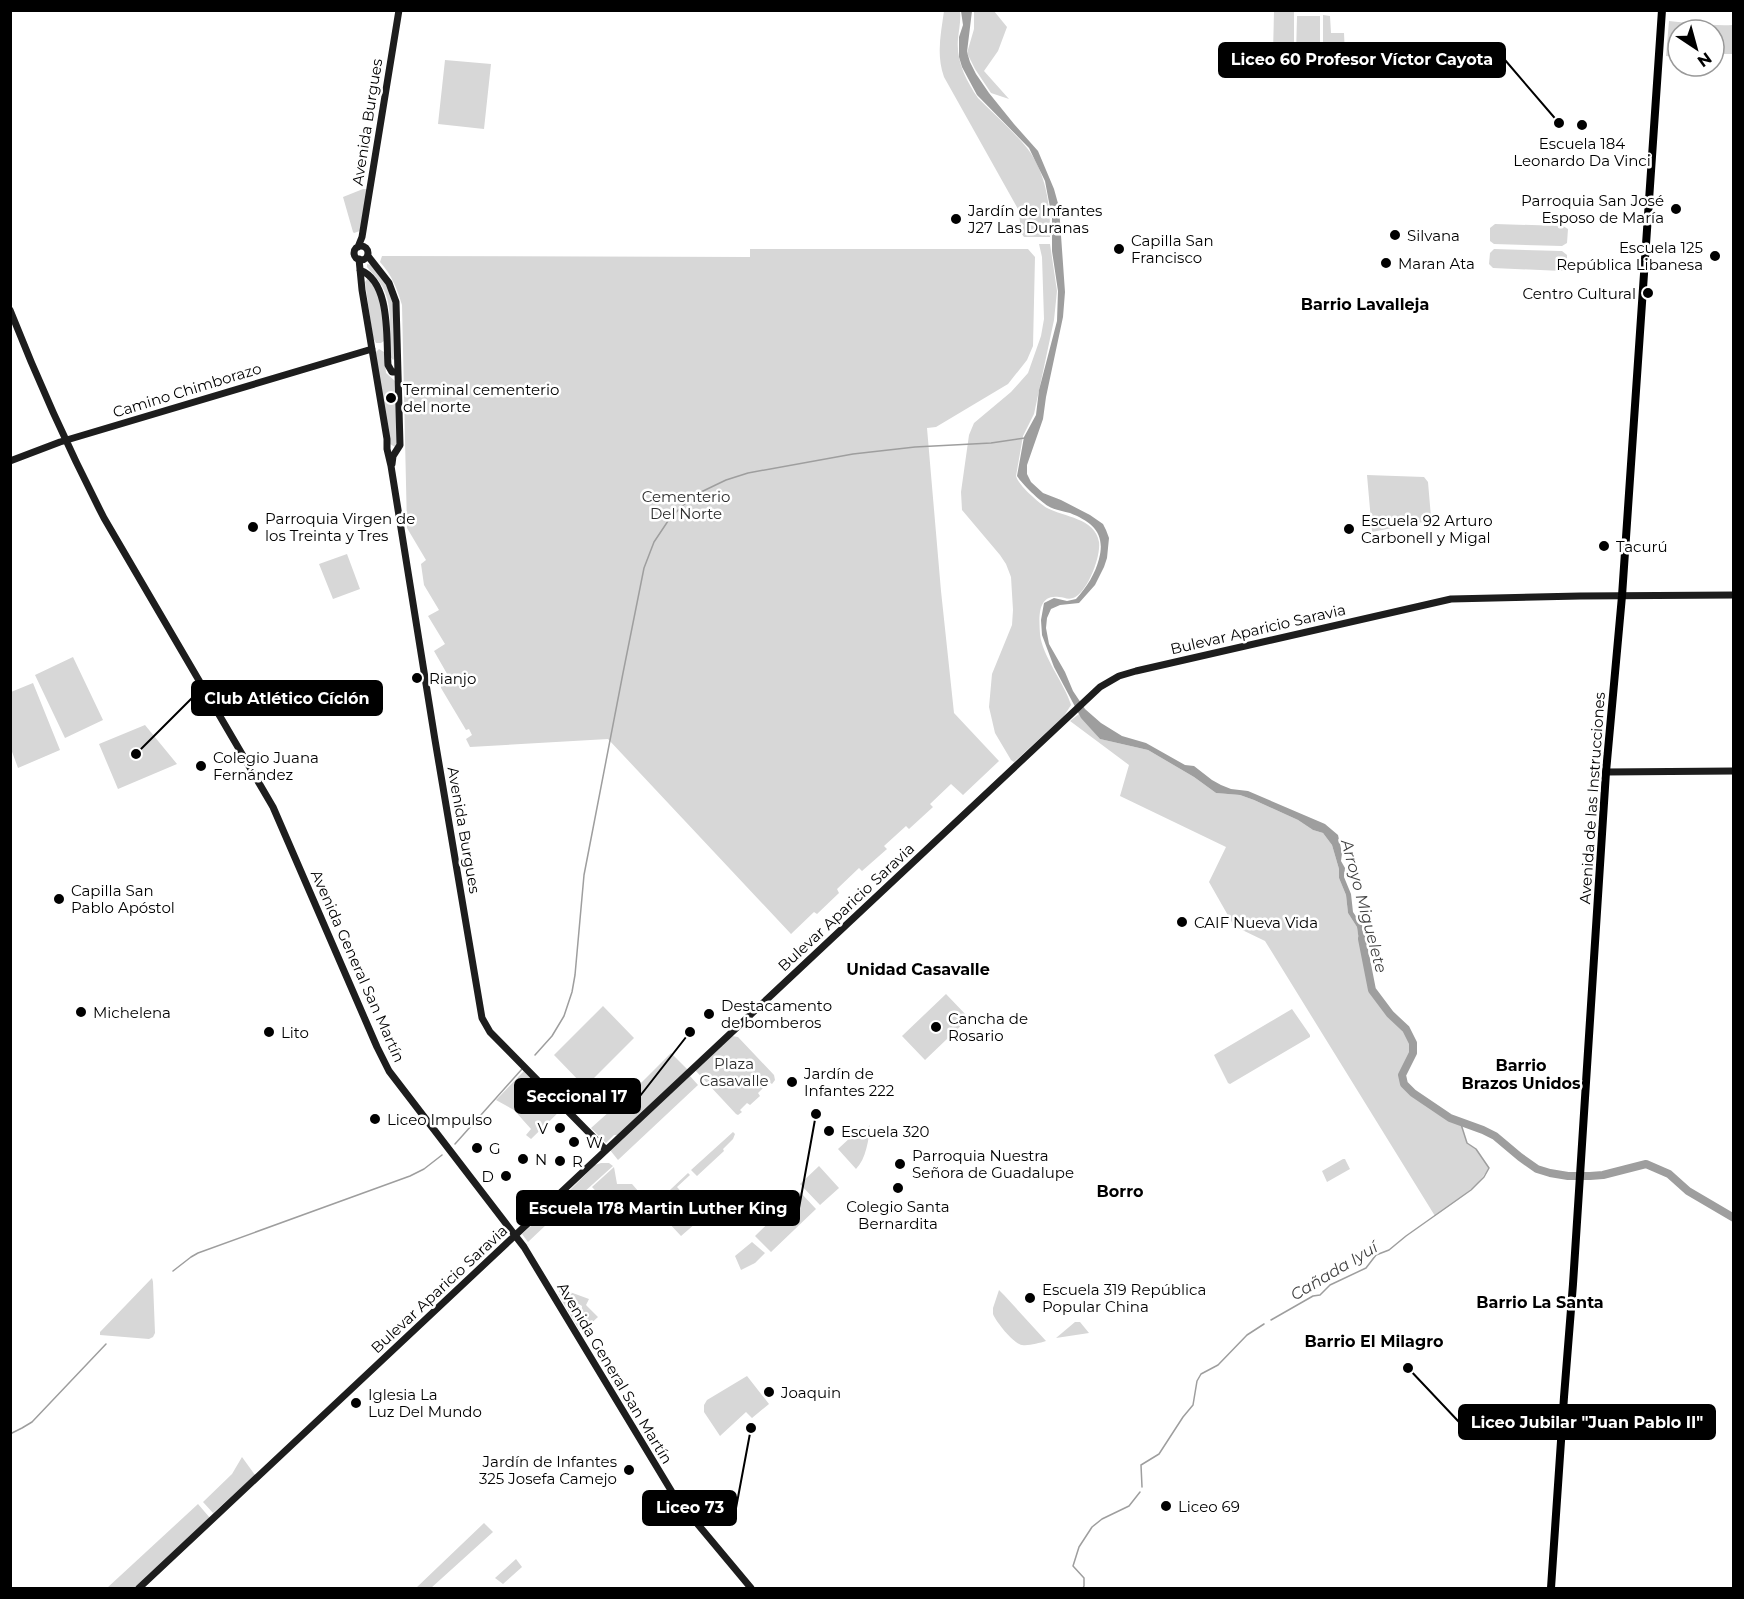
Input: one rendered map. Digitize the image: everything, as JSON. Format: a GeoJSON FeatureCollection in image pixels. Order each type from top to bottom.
{"type":"FeatureCollection","features":[{"type":"Feature","properties":{"kind":"main road","name":"Avenida de las Instrucciones"},"geometry":{"type":"LineString","coordinates":[[1551,1588],[1606,772],[1622,596],[1662,10]]}},
{"type":"Feature","properties":{"kind":"street","name":"Avenida Burgues"},"geometry":{"type":"LineString","coordinates":[[361,247],[399,10]]}},
{"type":"Feature","properties":{"kind":"street"},"geometry":{"type":"LineString","coordinates":[[368,256],[359,259],[355,253],[361,247],[368,250],[368,256],[389,283],[396,302],[400,445],[392,459],[391,466]]}},
{"type":"Feature","properties":{"kind":"street","name":"Avenida Burgues"},"geometry":{"type":"LineString","coordinates":[[359,259],[426,688],[482,1018],[490,1032],[606,1150]]}},
{"type":"Feature","properties":{"kind":"street"},"geometry":{"type":"LineString","coordinates":[[360,270],[369,275],[380,292],[385,308],[388,365],[393,372],[398,372]]}},
{"type":"Feature","properties":{"kind":"street","name":"Avenida General San Martín"},"geometry":{"type":"LineString","coordinates":[[10,310],[38,380],[104,518],[273,807],[389,1071],[515,1236],[675,1497],[752,1588]]}},
{"type":"Feature","properties":{"kind":"street","name":"Camino Chimborazo"},"geometry":{"type":"LineString","coordinates":[[10,461],[66,440],[372,349]]}},
{"type":"Feature","properties":{"kind":"street"},"geometry":{"type":"LineString","coordinates":[[387,444],[392,450],[398,449]]}},
{"type":"Feature","properties":{"kind":"street","name":"Bulevar Aparicio Saravia"},"geometry":{"type":"LineString","coordinates":[[140,1588],[1092,694],[1110,680],[1136,671],[1451,599],[1734,595]]}},
{"type":"Feature","properties":{"kind":"street"},"geometry":{"type":"LineString","coordinates":[[1606,772],[1734,771]]}},
{"type":"Feature","properties":{"kind":"green space"},"geometry":{"type":"Polygon","coordinates":[[[944,11],[960,11],[959,55],[966,77],[978,98],[1027,148],[1039,168],[1050,214],[1050,237],[1024,237],[1022,234],[1018,209],[944,77],[940,52],[944,11]]]}},
{"type":"Feature","properties":{"kind":"green space"},"geometry":{"type":"Polygon","coordinates":[[[974,11],[994,11],[1007,27],[998,51],[984,71],[1009,99],[991,93],[967,53],[974,29],[974,11]]]}},
{"type":"Feature","properties":{"kind":"green space"},"geometry":{"type":"Polygon","coordinates":[[[1274,11],[1294,11],[1294,55],[1273,54],[1274,11]]]}},
{"type":"Feature","properties":{"kind":"green space"},"geometry":{"type":"Polygon","coordinates":[[[1323,15],[1330,16],[1331,33],[1344,33],[1345,54],[1323,54],[1323,15]]]}},
{"type":"Feature","properties":{"kind":"green space"},"geometry":{"type":"Polygon","coordinates":[[[1297,16],[1320,16],[1320,55],[1296,55],[1297,16]]]}},
{"type":"Feature","properties":{"kind":"green space"},"geometry":{"type":"Polygon","coordinates":[[[1726,25],[1733,25],[1733,54],[1726,54],[1726,25]]]}},
{"type":"Feature","properties":{"kind":"green space"},"geometry":{"type":"Polygon","coordinates":[[[445,60],[491,64],[484,129],[438,124],[445,60]]]}},
{"type":"Feature","properties":{"kind":"green space"},"geometry":{"type":"Polygon","coordinates":[[[367,189],[360,231],[354,233],[343,197],[367,189]]]}},
{"type":"Feature","properties":{"kind":"green space"},"geometry":{"type":"Polygon","coordinates":[[[1495,224],[1563,226],[1568,229],[1567,243],[1562,246],[1494,244],[1490,241],[1490,228],[1495,224]]]}},
{"type":"Feature","properties":{"kind":"green space"},"geometry":{"type":"Polygon","coordinates":[[[1039,244],[1050,244],[1057,291],[1054,320],[1034,414],[1023,436],[1016,476],[1025,489],[1047,508],[1078,519],[1092,528],[1099,542],[1099,549],[1092,574],[1078,595],[1071,599],[1052,597],[1043,603],[1041,608],[1039,621],[1042,643],[1071,705],[1064,716],[1014,762],[995,733],[989,707],[992,674],[1012,625],[1011,577],[1000,555],[962,510],[961,492],[969,435],[974,423],[1011,392],[1028,373],[1041,336],[1044,319],[1042,257],[1039,244]]]}},
{"type":"Feature","properties":{"kind":"green space","name":"Cementerio Del Norte"},"geometry":{"type":"Polygon","coordinates":[[[750,249],[1028,249],[1035,257],[1033,346],[1027,360],[1008,384],[936,427],[927,428],[954,713],[999,761],[963,795],[951,784],[930,804],[933,807],[909,829],[906,826],[884,846],[887,849],[862,871],[859,868],[837,889],[839,893],[791,934],[608,739],[470,747],[466,739],[472,735],[469,729],[466,730],[441,688],[441,685],[450,679],[434,651],[445,644],[428,616],[439,610],[424,585],[421,564],[426,560],[407,528],[402,305],[394,282],[380,262],[382,256],[750,257],[750,249]]]}},
{"type":"Feature","properties":{"kind":"green space"},"geometry":{"type":"Polygon","coordinates":[[[1494,249],[1562,251],[1567,255],[1567,267],[1562,271],[1493,268],[1489,264],[1490,253],[1494,249]]]}},
{"type":"Feature","properties":{"kind":"green space"},"geometry":{"type":"Polygon","coordinates":[[[367,264],[371,265],[387,284],[393,302],[393,360],[390,356],[390,314],[387,297],[367,264]]]}},
{"type":"Feature","properties":{"kind":"green space"},"geometry":{"type":"Polygon","coordinates":[[[368,278],[382,299],[384,341],[381,343],[376,343],[373,338],[365,282],[368,278]]]}},
{"type":"Feature","properties":{"kind":"green space"},"geometry":{"type":"Polygon","coordinates":[[[379,349],[384,352],[386,373],[395,381],[397,444],[395,447],[390,444],[375,353],[379,349]]]}},
{"type":"Feature","properties":{"kind":"green space"},"geometry":{"type":"Polygon","coordinates":[[[1367,475],[1424,477],[1428,482],[1431,517],[1428,521],[1372,532],[1367,475]]]}},
{"type":"Feature","properties":{"kind":"green space"},"geometry":{"type":"Polygon","coordinates":[[[347,554],[360,589],[333,599],[319,564],[347,554]]]}},
{"type":"Feature","properties":{"kind":"green space"},"geometry":{"type":"Polygon","coordinates":[[[73,657],[103,720],[65,738],[35,675],[73,657]]]}},
{"type":"Feature","properties":{"kind":"green space"},"geometry":{"type":"Polygon","coordinates":[[[33,683],[60,750],[18,768],[11,749],[11,692],[33,683]]]}},
{"type":"Feature","properties":{"kind":"green space"},"geometry":{"type":"Polygon","coordinates":[[[1079,714],[1100,739],[1148,750],[1216,793],[1240,795],[1254,800],[1323,833],[1332,845],[1339,869],[1339,878],[1346,895],[1348,913],[1357,927],[1359,941],[1363,947],[1372,990],[1390,1014],[1406,1029],[1413,1043],[1413,1053],[1402,1075],[1404,1084],[1440,1113],[1460,1121],[1467,1143],[1476,1149],[1489,1168],[1465,1195],[1435,1216],[1265,941],[1234,926],[1209,882],[1226,847],[1120,796],[1129,765],[1070,721],[1079,714]]]}},
{"type":"Feature","properties":{"kind":"green space"},"geometry":{"type":"Polygon","coordinates":[[[145,725],[177,764],[118,789],[99,744],[145,725]]]}},
{"type":"Feature","properties":{"kind":"green space","name":"Cancha de Rosario"},"geometry":{"type":"Polygon","coordinates":[[[946,994],[969,1018],[925,1060],[902,1036],[946,994]]]}},
{"type":"Feature","properties":{"kind":"green space"},"geometry":{"type":"Polygon","coordinates":[[[603,1006],[634,1038],[585,1087],[554,1055],[603,1006]]]}},
{"type":"Feature","properties":{"kind":"green space"},"geometry":{"type":"Polygon","coordinates":[[[1292,1009],[1310,1037],[1230,1084],[1228,1083],[1214,1055],[1292,1009]]]}},
{"type":"Feature","properties":{"kind":"green space","name":"Plaza Casavalle"},"geometry":{"type":"Polygon","coordinates":[[[732,1036],[738,1037],[774,1075],[775,1080],[772,1084],[769,1082],[758,1093],[760,1096],[750,1105],[747,1103],[738,1115],[695,1070],[732,1036]]]}},
{"type":"Feature","properties":{"kind":"green space"},"geometry":{"type":"Polygon","coordinates":[[[671,1053],[688,1070],[618,1135],[614,1135],[606,1143],[591,1128],[671,1053]]]}},
{"type":"Feature","properties":{"kind":"green space"},"geometry":{"type":"Polygon","coordinates":[[[524,1071],[562,1109],[531,1139],[526,1135],[531,1129],[514,1110],[496,1100],[524,1071]]]}},
{"type":"Feature","properties":{"kind":"green space"},"geometry":{"type":"Polygon","coordinates":[[[690,1076],[698,1085],[618,1160],[610,1150],[690,1076]]]}},
{"type":"Feature","properties":{"kind":"green space"},"geometry":{"type":"Polygon","coordinates":[[[870,1125],[865,1154],[856,1169],[838,1149],[852,1136],[857,1139],[870,1125]]]}},
{"type":"Feature","properties":{"kind":"green space"},"geometry":{"type":"Polygon","coordinates":[[[733,1132],[735,1134],[733,1139],[723,1149],[724,1151],[697,1176],[691,1170],[733,1132]]]}},
{"type":"Feature","properties":{"kind":"green space"},"geometry":{"type":"Polygon","coordinates":[[[1343,1159],[1350,1169],[1327,1182],[1322,1171],[1343,1159]]]}},
{"type":"Feature","properties":{"kind":"green space"},"geometry":{"type":"Polygon","coordinates":[[[609,1163],[613,1166],[573,1202],[567,1193],[595,1165],[609,1163]]]}},
{"type":"Feature","properties":{"kind":"green space"},"geometry":{"type":"Polygon","coordinates":[[[819,1166],[839,1188],[820,1205],[800,1184],[819,1166]]]}},
{"type":"Feature","properties":{"kind":"green space"},"geometry":{"type":"Polygon","coordinates":[[[614,1167],[617,1184],[632,1184],[646,1200],[623,1220],[592,1187],[614,1167]]]}},
{"type":"Feature","properties":{"kind":"green space"},"geometry":{"type":"Polygon","coordinates":[[[688,1173],[690,1175],[677,1187],[684,1195],[681,1200],[690,1211],[695,1211],[703,1217],[681,1236],[653,1206],[688,1173]]]}},
{"type":"Feature","properties":{"kind":"green space"},"geometry":{"type":"Polygon","coordinates":[[[800,1192],[816,1209],[771,1252],[755,1236],[800,1192]]]}},
{"type":"Feature","properties":{"kind":"green space"},"geometry":{"type":"Polygon","coordinates":[[[559,1201],[565,1207],[528,1242],[522,1234],[559,1201]]]}},
{"type":"Feature","properties":{"kind":"green space"},"geometry":{"type":"Polygon","coordinates":[[[752,1242],[765,1253],[755,1263],[741,1270],[735,1256],[752,1242]]]}},
{"type":"Feature","properties":{"kind":"green space"},"geometry":{"type":"Polygon","coordinates":[[[152,1278],[155,1333],[153,1337],[149,1339],[100,1335],[100,1332],[152,1278]]]}},
{"type":"Feature","properties":{"kind":"green space"},"geometry":{"type":"Polygon","coordinates":[[[559,1288],[589,1299],[586,1305],[598,1317],[588,1326],[587,1321],[581,1315],[582,1306],[559,1292],[559,1288]]]}},
{"type":"Feature","properties":{"kind":"green space"},"geometry":{"type":"Polygon","coordinates":[[[999,1290],[1046,1341],[1022,1345],[1006,1332],[993,1314],[999,1290]]]}},
{"type":"Feature","properties":{"kind":"green space"},"geometry":{"type":"Polygon","coordinates":[[[558,1294],[580,1307],[578,1318],[586,1325],[580,1331],[558,1294]]]}},
{"type":"Feature","properties":{"kind":"green space"},"geometry":{"type":"Polygon","coordinates":[[[1075,1322],[1080,1322],[1089,1333],[1056,1338],[1075,1322]]]}},
{"type":"Feature","properties":{"kind":"green space"},"geometry":{"type":"Polygon","coordinates":[[[747,1376],[769,1404],[752,1418],[746,1412],[720,1436],[704,1412],[704,1405],[707,1400],[747,1376]]]}},
{"type":"Feature","properties":{"kind":"green space"},"geometry":{"type":"Polygon","coordinates":[[[242,1457],[255,1475],[213,1513],[203,1502],[232,1474],[242,1457]]]}},
{"type":"Feature","properties":{"kind":"green space"},"geometry":{"type":"Polygon","coordinates":[[[198,1504],[210,1518],[137,1588],[107,1588],[198,1504]]]}},
{"type":"Feature","properties":{"kind":"green space"},"geometry":{"type":"Polygon","coordinates":[[[484,1523],[493,1532],[431,1588],[416,1588],[484,1523]]]}},
{"type":"Feature","properties":{"kind":"green space"},"geometry":{"type":"Polygon","coordinates":[[[516,1559],[522,1567],[503,1584],[495,1578],[516,1559]]]}},
{"type":"Feature","properties":{"kind":"shaded area"},"geometry":{"type":"Polygon","coordinates":[[[961,11],[972,11],[967,52],[976,74],[1038,151],[1059,207],[1065,292],[1063,317],[1043,419],[1027,465],[1027,474],[1031,482],[1043,493],[1061,500],[1103,524],[1109,538],[1107,558],[1095,585],[1079,603],[1060,605],[1051,609],[1046,628],[1049,644],[1073,691],[1085,709],[1101,723],[1122,736],[1146,743],[1185,765],[1194,766],[1221,785],[1248,791],[1325,824],[1338,835],[1342,853],[1341,861],[1345,868],[1344,877],[1351,894],[1353,912],[1362,925],[1365,936],[1363,947],[1359,941],[1357,927],[1348,913],[1346,895],[1339,878],[1339,869],[1332,845],[1323,833],[1254,800],[1240,795],[1216,793],[1148,750],[1100,739],[1081,718],[1054,667],[1042,635],[1041,620],[1044,603],[1054,598],[1067,601],[1076,599],[1095,570],[1101,542],[1099,535],[1085,520],[1048,506],[1017,476],[1024,437],[1036,415],[1039,390],[1057,321],[1058,291],[1052,251],[1052,218],[1045,181],[1029,148],[977,95],[962,67],[959,57],[959,37],[963,25],[961,11]]]}},
{"type":"Feature","properties":{"kind":"waterway"},"geometry":{"type":"LineString","coordinates":[[535,1055],[552,1036],[564,1016],[572,992],[584,875],[644,568],[654,542],[668,521],[682,506],[701,492],[748,473],[853,454],[915,447],[991,443],[1025,438]]}},
{"type":"Feature","properties":{"kind":"waterway","name":"Arroyo Miguelete"},"geometry":{"type":"LineString","coordinates":[[1362,939],[1372,990],[1390,1014],[1406,1029],[1413,1043],[1413,1053],[1402,1075],[1404,1084],[1413,1093],[1450,1118],[1495,1136],[1537,1169],[1568,1176],[1590,1176],[1646,1164],[1669,1174],[1688,1191],[1734,1218]]}},
{"type":"Feature","properties":{"kind":"waterway"},"geometry":{"type":"LineString","coordinates":[[455,1144],[522,1069]]}},
{"type":"Feature","properties":{"kind":"waterway","name":"Cañada Iyuí"},"geometry":{"type":"LineString","coordinates":[[1271,1320],[1313,1296],[1320,1295],[1330,1285],[1366,1268],[1376,1255],[1389,1250],[1471,1190],[1484,1177],[1489,1168],[1476,1149],[1467,1143],[1460,1121]]}},
{"type":"Feature","properties":{"kind":"waterway"},"geometry":{"type":"LineString","coordinates":[[173,1271],[198,1253],[410,1176],[424,1169],[442,1155]]}},
{"type":"Feature","properties":{"kind":"waterway","name":"Cañada Iyuí"},"geometry":{"type":"LineString","coordinates":[[1142,1487],[1141,1465],[1159,1454],[1193,1405],[1197,1381],[1201,1374],[1218,1365],[1247,1335],[1264,1324]]}},
{"type":"Feature","properties":{"kind":"waterway"},"geometry":{"type":"LineString","coordinates":[[10,1434],[32,1422],[106,1344]]}},
{"type":"Feature","properties":{"kind":"waterway","name":"Cañada Iyuí"},"geometry":{"type":"LineString","coordinates":[[1083,1588],[1084,1578],[1073,1566],[1079,1547],[1092,1527],[1102,1519],[1129,1506],[1140,1492]]}},
{"type":"Feature","properties":{"kind":"place","name":"Liceo 60 Profesor Víctor Cayota"},"geometry":{"type":"Point","coordinates":[1559,123]}},
{"type":"Feature","properties":{"kind":"place","name":"Escuela 184 Leonardo Da Vinci"},"geometry":{"type":"Point","coordinates":[1582,125]}},
{"type":"Feature","properties":{"kind":"place","name":"Parroquia San José Esposo de María"},"geometry":{"type":"Point","coordinates":[1676,209]}},
{"type":"Feature","properties":{"kind":"place","name":"Jardín de Infantes J27 Las Duranas"},"geometry":{"type":"Point","coordinates":[956,219]}},
{"type":"Feature","properties":{"kind":"place","name":"Silvana"},"geometry":{"type":"Point","coordinates":[1395,235]}},
{"type":"Feature","properties":{"kind":"place","name":"Capilla San Francisco"},"geometry":{"type":"Point","coordinates":[1119,249]}},
{"type":"Feature","properties":{"kind":"place","name":"Escuela 125 República Libanesa"},"geometry":{"type":"Point","coordinates":[1715,256]}},
{"type":"Feature","properties":{"kind":"place","name":"Maran Ata"},"geometry":{"type":"Point","coordinates":[1386,263]}},
{"type":"Feature","properties":{"kind":"place","name":"Centro Cultural"},"geometry":{"type":"Point","coordinates":[1648,293]}},
{"type":"Feature","properties":{"kind":"place","name":"Terminal cementerio del norte"},"geometry":{"type":"Point","coordinates":[391,398]}},
{"type":"Feature","properties":{"kind":"place","name":"Parroquia Virgen de los Treinta y Tres"},"geometry":{"type":"Point","coordinates":[253,527]}},
{"type":"Feature","properties":{"kind":"place","name":"Escuela 92 Arturo Carbonell y Migal"},"geometry":{"type":"Point","coordinates":[1349,529]}},
{"type":"Feature","properties":{"kind":"place","name":"Tacurú"},"geometry":{"type":"Point","coordinates":[1604,546]}},
{"type":"Feature","properties":{"kind":"place","name":"Rianjo"},"geometry":{"type":"Point","coordinates":[417,678]}},
{"type":"Feature","properties":{"kind":"place","name":"Club Atlético Cíclón"},"geometry":{"type":"Point","coordinates":[136,754]}},
{"type":"Feature","properties":{"kind":"place","name":"Colegio Juana Fernández"},"geometry":{"type":"Point","coordinates":[201,766]}},
{"type":"Feature","properties":{"kind":"place","name":"Capilla San Pablo Apóstol"},"geometry":{"type":"Point","coordinates":[59,899]}},
{"type":"Feature","properties":{"kind":"place","name":"CAIF Nueva Vida"},"geometry":{"type":"Point","coordinates":[1182,922]}},
{"type":"Feature","properties":{"kind":"place","name":"Michelena"},"geometry":{"type":"Point","coordinates":[81,1012]}},
{"type":"Feature","properties":{"kind":"place","name":"Destacamento de bomberos"},"geometry":{"type":"Point","coordinates":[709,1014]}},
{"type":"Feature","properties":{"kind":"place","name":"Cancha de Rosario"},"geometry":{"type":"Point","coordinates":[936,1027]}},
{"type":"Feature","properties":{"kind":"place","name":"Lito"},"geometry":{"type":"Point","coordinates":[269,1032]}},
{"type":"Feature","properties":{"kind":"place","name":"Seccional 17"},"geometry":{"type":"Point","coordinates":[690,1032]}},
{"type":"Feature","properties":{"kind":"place","name":"Jardín de Infantes 222"},"geometry":{"type":"Point","coordinates":[792,1082]}},
{"type":"Feature","properties":{"kind":"place","name":"Escuela 178 Martin Luther King"},"geometry":{"type":"Point","coordinates":[816,1114]}},
{"type":"Feature","properties":{"kind":"place","name":"Liceo Impulso"},"geometry":{"type":"Point","coordinates":[375,1119]}},
{"type":"Feature","properties":{"kind":"place","name":"V"},"geometry":{"type":"Point","coordinates":[560,1128]}},
{"type":"Feature","properties":{"kind":"place","name":"Escuela 320"},"geometry":{"type":"Point","coordinates":[829,1131]}},
{"type":"Feature","properties":{"kind":"place","name":"W"},"geometry":{"type":"Point","coordinates":[574,1142]}},
{"type":"Feature","properties":{"kind":"place","name":"G"},"geometry":{"type":"Point","coordinates":[477,1148]}},
{"type":"Feature","properties":{"kind":"place","name":"N"},"geometry":{"type":"Point","coordinates":[523,1159]}},
{"type":"Feature","properties":{"kind":"place","name":"R"},"geometry":{"type":"Point","coordinates":[560,1161]}},
{"type":"Feature","properties":{"kind":"place","name":"Parroquia Nuestra Señora de Guadalupe"},"geometry":{"type":"Point","coordinates":[900,1164]}},
{"type":"Feature","properties":{"kind":"place","name":"D"},"geometry":{"type":"Point","coordinates":[506,1176]}},
{"type":"Feature","properties":{"kind":"place","name":"Colegio Santa Bernardita"},"geometry":{"type":"Point","coordinates":[898,1188]}},
{"type":"Feature","properties":{"kind":"place","name":"Escuela 319 República Popular China"},"geometry":{"type":"Point","coordinates":[1030,1298]}},
{"type":"Feature","properties":{"kind":"place","name":"Liceo Jubilar \"Juan Pablo II\""},"geometry":{"type":"Point","coordinates":[1408,1368]}},
{"type":"Feature","properties":{"kind":"place","name":"Joaquin"},"geometry":{"type":"Point","coordinates":[769,1392]}},
{"type":"Feature","properties":{"kind":"place","name":"Iglesia La Luz Del Mundo"},"geometry":{"type":"Point","coordinates":[356,1403]}},
{"type":"Feature","properties":{"kind":"place","name":"Liceo 73"},"geometry":{"type":"Point","coordinates":[751,1428]}},
{"type":"Feature","properties":{"kind":"place","name":"Jardín de Infantes 325 Josefa Camejo"},"geometry":{"type":"Point","coordinates":[629,1470]}},
{"type":"Feature","properties":{"kind":"place","name":"Liceo 69"},"geometry":{"type":"Point","coordinates":[1166,1506]}},
{"type":"Feature","properties":{"kind":"district","name":"Barrio Lavalleja"},"geometry":{"type":"Point","coordinates":[1365,304]}},
{"type":"Feature","properties":{"kind":"district","name":"Unidad Casavalle"},"geometry":{"type":"Point","coordinates":[918,969]}},
{"type":"Feature","properties":{"kind":"district","name":"Barrio Brazos Unidos"},"geometry":{"type":"Point","coordinates":[1521,1074]}},
{"type":"Feature","properties":{"kind":"district","name":"Borro"},"geometry":{"type":"Point","coordinates":[1120,1191]}},
{"type":"Feature","properties":{"kind":"district","name":"Barrio La Santa"},"geometry":{"type":"Point","coordinates":[1540,1302]}},
{"type":"Feature","properties":{"kind":"district","name":"Barrio El Milagro"},"geometry":{"type":"Point","coordinates":[1374,1341]}}]}
